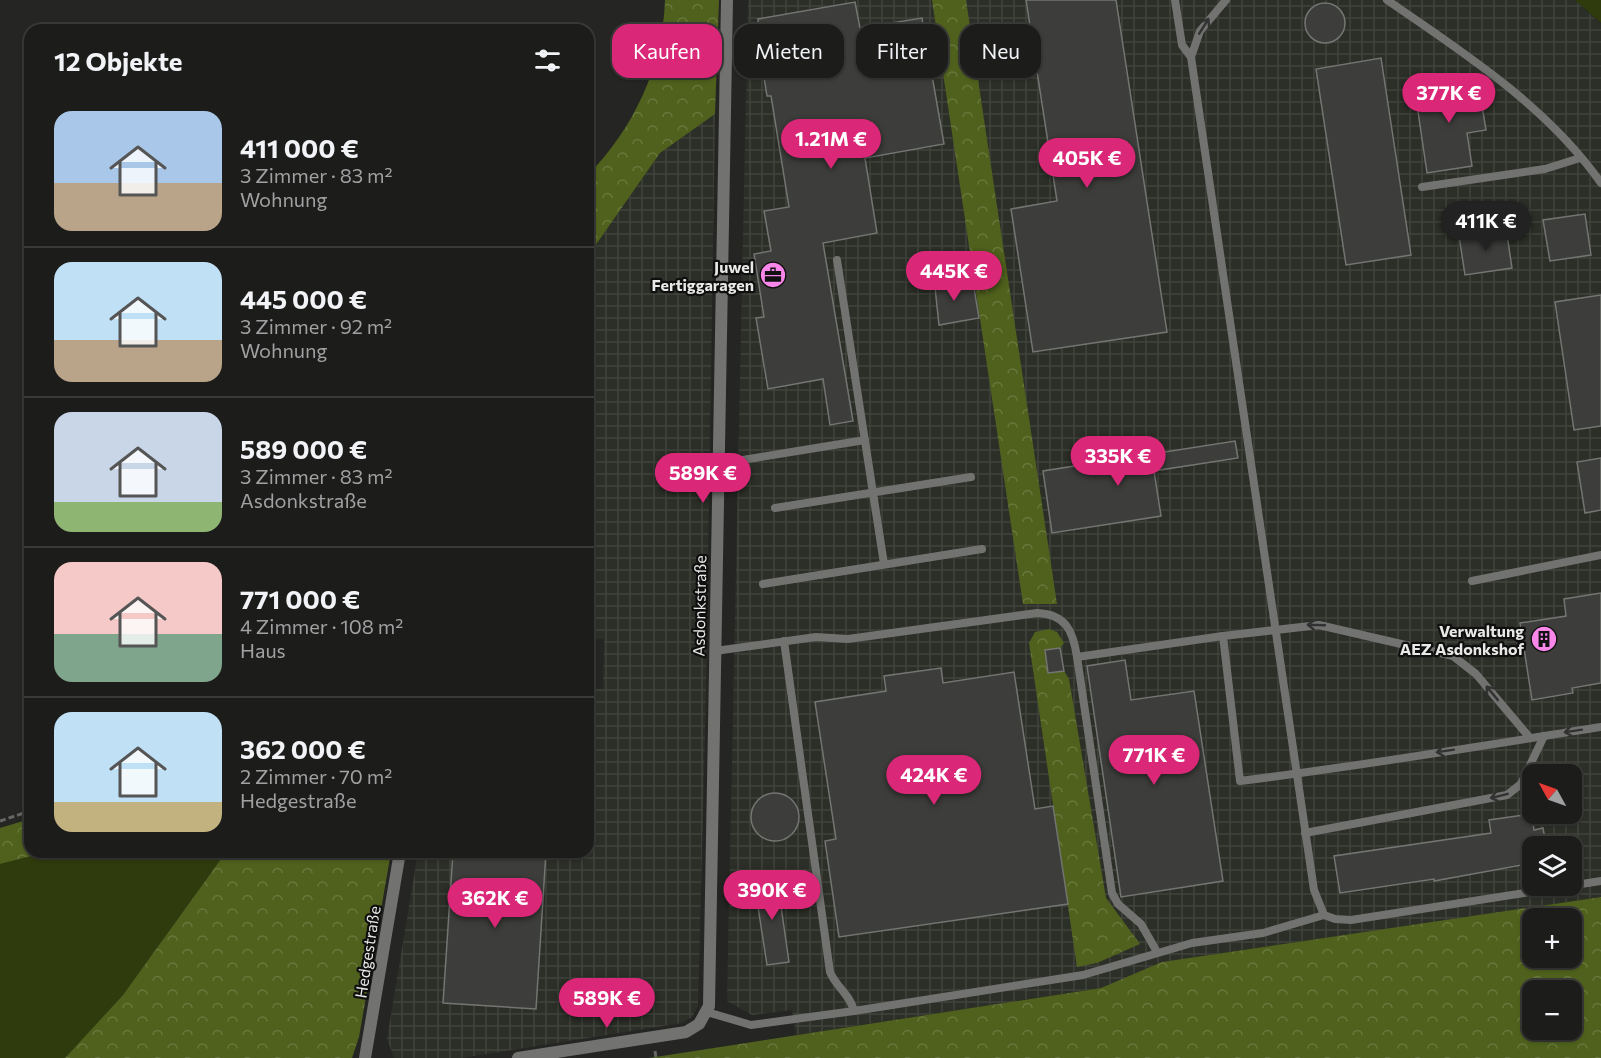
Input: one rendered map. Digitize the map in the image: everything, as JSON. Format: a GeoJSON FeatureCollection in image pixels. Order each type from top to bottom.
{"type":"FeatureCollection","features":[{"type":"Feature","properties":{"kind":"street","name":"Asdonkstraße"},"geometry":{"type":"LineString","coordinates":[[707,1012],[710,999],[727,0]]}},
{"type":"Feature","properties":{"kind":"street","name":"Hedgestraße"},"geometry":{"type":"LineString","coordinates":[[365,1058],[399,858]]}},
{"type":"Feature","properties":{"kind":"street"},"geometry":{"type":"LineString","coordinates":[[518,1058],[686,1032],[699,1024],[707,1012]]}},
{"type":"Feature","properties":{"kind":"lane"},"geometry":{"type":"LineString","coordinates":[[1175,0],[1182,45],[1191,57]]}},
{"type":"Feature","properties":{"kind":"lane"},"geometry":{"type":"LineString","coordinates":[[1226,0],[1200,31],[1191,57],[1305,833],[1314,890],[1324,915]]}},
{"type":"Feature","properties":{"kind":"lane"},"geometry":{"type":"LineString","coordinates":[[1387,0],[1485,70],[1528,105],[1601,183]]}},
{"type":"Feature","properties":{"kind":"lane"},"geometry":{"type":"LineString","coordinates":[[1422,188],[1545,169],[1580,158]]}},
{"type":"Feature","properties":{"kind":"lane"},"geometry":{"type":"LineString","coordinates":[[837,260],[884,564]]}},
{"type":"Feature","properties":{"kind":"lane"},"geometry":{"type":"LineString","coordinates":[[718,464],[865,440]]}},
{"type":"Feature","properties":{"kind":"lane"},"geometry":{"type":"LineString","coordinates":[[775,508],[971,477]]}},
{"type":"Feature","properties":{"kind":"lane"},"geometry":{"type":"LineString","coordinates":[[763,584],[982,549]]}},
{"type":"Feature","properties":{"kind":"lane"},"geometry":{"type":"LineString","coordinates":[[1472,581],[1601,555]]}},
{"type":"Feature","properties":{"kind":"lane"},"geometry":{"type":"LineString","coordinates":[[715,651],[823,636],[848,639],[1048,614],[1067,624],[1075,642],[1112,893],[1118,904],[1141,924],[1157,952]]}},
{"type":"Feature","properties":{"kind":"lane"},"geometry":{"type":"LineString","coordinates":[[1077,657],[1305,625],[1334,626],[1453,656],[1476,674],[1530,738]]}},
{"type":"Feature","properties":{"kind":"lane"},"geometry":{"type":"LineString","coordinates":[[1223,636],[1240,781],[1601,727]]}},
{"type":"Feature","properties":{"kind":"lane"},"geometry":{"type":"LineString","coordinates":[[784,641],[830,972],[832,978],[848,995],[854,1011]]}},
{"type":"Feature","properties":{"kind":"lane"},"geometry":{"type":"LineString","coordinates":[[1305,833],[1507,795],[1521,784],[1544,736]]}},
{"type":"Feature","properties":{"kind":"lane"},"geometry":{"type":"LineString","coordinates":[[707,1012],[751,1025],[854,1011],[1083,975],[1192,943],[1263,933],[1324,915],[1335,919],[1351,920],[1601,881]]}},
{"type":"Feature","properties":{"kind":"path"},"geometry":{"type":"LineString","coordinates":[[0,821],[24,813]]}},
{"type":"Feature","properties":{"kind":"shaded area"},"geometry":{"type":"Polygon","coordinates":[[[748,0],[1575,0],[1601,24],[1601,897],[1163,962],[1101,988],[796,1035],[792,1010],[752,1015],[727,1001],[746,78],[844,78],[844,24],[747,24],[748,0]]]}},
{"type":"Feature","properties":{"kind":"shaded area"},"geometry":{"type":"Polygon","coordinates":[[[715,114],[706,692],[698,1006],[692,1017],[682,1023],[461,1058],[394,1058],[387,1039],[417,858],[594,858],[594,689],[603,689],[604,639],[594,638],[594,247],[660,153],[715,114]]]}},
{"type":"Feature","properties":{"kind":"green space"},"geometry":{"type":"Polygon","coordinates":[[[665,0],[719,0],[718,24],[663,24],[665,0]]]}},
{"type":"Feature","properties":{"kind":"green space"},"geometry":{"type":"Polygon","coordinates":[[[932,0],[966,0],[970,24],[960,24],[960,78],[978,78],[1057,604],[1023,604],[944,78],[948,78],[948,24],[936,24],[932,0]]]}},
{"type":"Feature","properties":{"kind":"green space"},"geometry":{"type":"Polygon","coordinates":[[[1575,0],[1601,0],[1601,23],[1575,0]]]}},
{"type":"Feature","properties":{"kind":"green space"},"geometry":{"type":"Polygon","coordinates":[[[650,78],[716,78],[715,114],[660,153],[594,247],[594,168],[619,137],[643,95],[650,78]]]}},
{"type":"Feature","properties":{"kind":"green space"},"geometry":{"type":"Polygon","coordinates":[[[1049,629],[1057,632],[1064,643],[1060,648],[1045,650],[1048,673],[1064,671],[1069,679],[1106,898],[1140,944],[1097,963],[1077,967],[1029,643],[1035,632],[1049,629]]]}},
{"type":"Feature","properties":{"kind":"green space"},"geometry":{"type":"Polygon","coordinates":[[[24,821],[24,858],[0,864],[0,828],[24,821]]]}},
{"type":"Feature","properties":{"kind":"green space"},"geometry":{"type":"Polygon","coordinates":[[[24,858],[222,858],[123,995],[65,1058],[0,1058],[0,864],[24,858]]]}},
{"type":"Feature","properties":{"kind":"green space"},"geometry":{"type":"Polygon","coordinates":[[[222,858],[390,858],[359,1037],[352,1058],[65,1058],[123,995],[222,858]]]}},
{"type":"Feature","properties":{"kind":"green space"},"geometry":{"type":"Polygon","coordinates":[[[1601,897],[1601,1058],[649,1058],[1101,988],[1162,962],[1522,909],[1522,968],[1582,968],[1582,908],[1527,908],[1601,897]]]}},
{"type":"Feature","properties":{"kind":"building"},"geometry":{"type":"Polygon","coordinates":[[[1026,0],[1116,0],[1167,332],[1033,352],[1011,209],[1057,201],[1038,78],[1041,78],[1041,24],[1030,24],[1026,0]]]}},
{"type":"Feature","properties":{"kind":"building"},"geometry":{"type":"Polygon","coordinates":[[[855,2],[859,24],[856,24],[856,78],[932,78],[944,144],[865,158],[877,233],[823,243],[853,421],[830,425],[823,379],[768,389],[756,318],[764,317],[754,254],[771,251],[764,211],[789,207],[771,96],[767,96],[764,78],[844,78],[844,24],[758,24],[758,19],[855,2]]]}},
{"type":"Feature","properties":{"kind":"building"},"geometry":{"type":"Polygon","coordinates":[[[1325,3],[1339,9],[1345,23],[1339,37],[1325,43],[1311,37],[1305,23],[1311,9],[1325,3]]]}},
{"type":"Feature","properties":{"kind":"building"},"geometry":{"type":"Polygon","coordinates":[[[922,18],[923,24],[885,24],[922,18]]]}},
{"type":"Feature","properties":{"kind":"building"},"geometry":{"type":"Polygon","coordinates":[[[1381,58],[1411,255],[1346,265],[1316,69],[1381,58]]]}},
{"type":"Feature","properties":{"kind":"building"},"geometry":{"type":"Polygon","coordinates":[[[1478,81],[1486,130],[1467,133],[1472,166],[1427,173],[1415,91],[1478,81]]]}},
{"type":"Feature","properties":{"kind":"building"},"geometry":{"type":"Polygon","coordinates":[[[1585,214],[1591,255],[1550,261],[1543,220],[1585,214]]]}},
{"type":"Feature","properties":{"kind":"building"},"geometry":{"type":"Polygon","coordinates":[[[1506,228],[1512,268],[1465,275],[1459,236],[1506,228]]]}},
{"type":"Feature","properties":{"kind":"building"},"geometry":{"type":"Polygon","coordinates":[[[949,275],[950,282],[955,282],[957,290],[974,288],[979,318],[939,325],[934,278],[949,275]]]}},
{"type":"Feature","properties":{"kind":"building"},"geometry":{"type":"Polygon","coordinates":[[[1601,295],[1601,426],[1574,430],[1555,302],[1601,295]]]}},
{"type":"Feature","properties":{"kind":"building"},"geometry":{"type":"Polygon","coordinates":[[[1235,441],[1238,458],[1154,471],[1161,516],[1052,533],[1043,471],[1235,441]]]}},
{"type":"Feature","properties":{"kind":"building"},"geometry":{"type":"Polygon","coordinates":[[[1601,458],[1601,510],[1585,513],[1577,462],[1601,458]]]}},
{"type":"Feature","properties":{"kind":"building","name":"Verwaltung AEZ Asdonkshof"},"geometry":{"type":"Polygon","coordinates":[[[1601,593],[1601,683],[1572,688],[1573,693],[1532,700],[1520,623],[1566,616],[1564,599],[1601,593]]]}},
{"type":"Feature","properties":{"kind":"building"},"geometry":{"type":"Polygon","coordinates":[[[1060,648],[1064,671],[1048,673],[1045,650],[1060,648]]]}},
{"type":"Feature","properties":{"kind":"building"},"geometry":{"type":"Polygon","coordinates":[[[1125,660],[1131,700],[1194,691],[1223,881],[1121,897],[1087,666],[1125,660]]]}},
{"type":"Feature","properties":{"kind":"building"},"geometry":{"type":"Polygon","coordinates":[[[941,668],[943,683],[1014,672],[1035,809],[1053,806],[1068,904],[839,937],[825,841],[836,839],[815,702],[886,691],[884,676],[941,668]]]}},
{"type":"Feature","properties":{"kind":"building"},"geometry":{"type":"Polygon","coordinates":[[[770,793],[780,793],[792,800],[799,812],[799,822],[792,834],[780,841],[770,841],[755,830],[751,822],[751,812],[762,797],[770,793]]]}},
{"type":"Feature","properties":{"kind":"building"},"geometry":{"type":"Polygon","coordinates":[[[1522,815],[1522,824],[1533,824],[1534,830],[1543,828],[1544,836],[1522,836],[1522,865],[1434,881],[1434,879],[1340,893],[1334,856],[1491,833],[1489,820],[1522,815]]]}},
{"type":"Feature","properties":{"kind":"building"},"geometry":{"type":"Polygon","coordinates":[[[453,858],[546,858],[536,1009],[443,1003],[453,858]]]}},
{"type":"Feature","properties":{"kind":"building"},"geometry":{"type":"Polygon","coordinates":[[[777,878],[789,962],[767,965],[754,881],[777,878]]]}},
{"type":"Feature","properties":{"kind":"place","name":"Juwel Fertiggaragen"},"geometry":{"type":"Point","coordinates":[773,275]}},
{"type":"Feature","properties":{"kind":"place","name":"Verwaltung AEZ Asdonkshof"},"geometry":{"type":"Point","coordinates":[1544,639]}}]}
